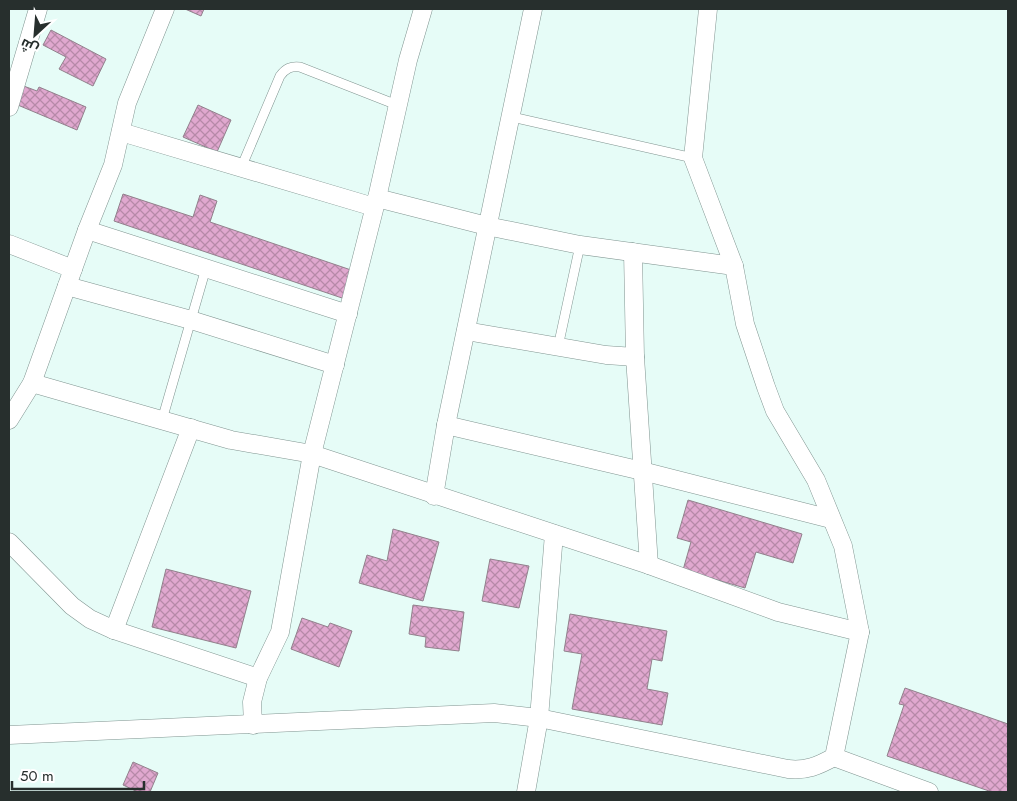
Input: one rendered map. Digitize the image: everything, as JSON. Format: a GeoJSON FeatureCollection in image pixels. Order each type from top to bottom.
{"type":"FeatureCollection","features":[{"type":"Feature","properties":{"kind":"street"},"geometry":{"type":"LineString","coordinates":[[9,107],[38,9]]}},
{"type":"Feature","properties":{"kind":"street"},"geometry":{"type":"LineString","coordinates":[[9,420],[32,383],[87,230],[113,165],[127,103],[165,9]]}},
{"type":"Feature","properties":{"kind":"street"},"geometry":{"type":"LineString","coordinates":[[253,725],[252,702],[258,678],[280,632],[312,454],[376,203],[397,105],[423,9]]}},
{"type":"Feature","properties":{"kind":"street"},"geometry":{"type":"LineString","coordinates":[[434,496],[446,426],[487,226],[512,117],[533,9]]}},
{"type":"Feature","properties":{"kind":"street"},"geometry":{"type":"LineString","coordinates":[[9,735],[494,713],[539,718],[788,769],[801,770],[816,767],[834,757],[860,632],[843,546],[816,480],[775,411],[745,324],[734,266],[693,158],[708,9]]}},
{"type":"Feature","properties":{"kind":"street"},"geometry":{"type":"LineString","coordinates":[[121,132],[241,168],[376,203],[580,245],[734,266]]}},
{"type":"Feature","properties":{"kind":"street"},"geometry":{"type":"LineString","coordinates":[[87,230],[348,314]]}},
{"type":"Feature","properties":{"kind":"street"},"geometry":{"type":"LineString","coordinates":[[9,244],[70,278],[191,320],[335,365]]}},
{"type":"Feature","properties":{"kind":"street"},"geometry":{"type":"LineString","coordinates":[[632,252],[635,357],[649,565]]}},
{"type":"Feature","properties":{"kind":"street"},"geometry":{"type":"LineString","coordinates":[[466,331],[558,347],[635,357]]}},
{"type":"Feature","properties":{"kind":"street"},"geometry":{"type":"LineString","coordinates":[[32,383],[231,440],[312,454],[434,496],[649,565],[778,612],[860,632]]}},
{"type":"Feature","properties":{"kind":"street"},"geometry":{"type":"LineString","coordinates":[[446,426],[642,471],[831,519]]}},
{"type":"Feature","properties":{"kind":"street"},"geometry":{"type":"LineString","coordinates":[[114,630],[191,428]]}},
{"type":"Feature","properties":{"kind":"street"},"geometry":{"type":"LineString","coordinates":[[526,792],[539,718],[554,534]]}},
{"type":"Feature","properties":{"kind":"street"},"geometry":{"type":"LineString","coordinates":[[9,542],[72,606],[90,619],[114,630],[258,678]]}},
{"type":"Feature","properties":{"kind":"street"},"geometry":{"type":"LineString","coordinates":[[834,757],[929,792]]}},
{"type":"Feature","properties":{"kind":"lane"},"geometry":{"type":"LineString","coordinates":[[241,168],[280,76],[284,70],[292,66],[300,67],[397,105]]}},
{"type":"Feature","properties":{"kind":"lane"},"geometry":{"type":"LineString","coordinates":[[512,117],[693,158]]}},
{"type":"Feature","properties":{"kind":"lane"},"geometry":{"type":"LineString","coordinates":[[558,347],[580,245]]}},
{"type":"Feature","properties":{"kind":"lane"},"geometry":{"type":"LineString","coordinates":[[162,420],[206,268]]}},
{"type":"Feature","properties":{"kind":"building"},"geometry":{"type":"Polygon","coordinates":[[[185,9],[204,9],[201,16],[185,9]]]}},
{"type":"Feature","properties":{"kind":"building"},"geometry":{"type":"Polygon","coordinates":[[[51,30],[106,59],[93,86],[59,69],[66,57],[43,45],[51,30]]]}},
{"type":"Feature","properties":{"kind":"building"},"geometry":{"type":"Polygon","coordinates":[[[21,85],[37,91],[39,87],[86,107],[77,130],[13,103],[21,85]]]}},
{"type":"Feature","properties":{"kind":"building"},"geometry":{"type":"Polygon","coordinates":[[[198,105],[231,120],[217,152],[183,137],[198,105]]]}},
{"type":"Feature","properties":{"kind":"building"},"geometry":{"type":"Polygon","coordinates":[[[123,194],[193,217],[200,195],[217,201],[210,222],[354,271],[345,299],[114,221],[123,194]]]}},
{"type":"Feature","properties":{"kind":"building"},"geometry":{"type":"Polygon","coordinates":[[[688,500],[802,534],[793,563],[756,552],[745,588],[683,570],[691,542],[677,538],[688,500]]]}},
{"type":"Feature","properties":{"kind":"building"},"geometry":{"type":"Polygon","coordinates":[[[393,529],[439,542],[423,601],[359,583],[367,555],[387,561],[393,529]]]}},
{"type":"Feature","properties":{"kind":"building"},"geometry":{"type":"Polygon","coordinates":[[[490,559],[529,566],[519,608],[482,601],[490,559]]]}},
{"type":"Feature","properties":{"kind":"building"},"geometry":{"type":"Polygon","coordinates":[[[166,569],[251,591],[236,648],[152,627],[166,569]]]}},
{"type":"Feature","properties":{"kind":"building"},"geometry":{"type":"Polygon","coordinates":[[[413,605],[464,612],[459,651],[425,647],[426,637],[409,634],[413,605]]]}},
{"type":"Feature","properties":{"kind":"building"},"geometry":{"type":"Polygon","coordinates":[[[570,614],[667,631],[662,661],[652,659],[647,689],[668,693],[662,725],[572,709],[582,654],[564,651],[570,614]]]}},
{"type":"Feature","properties":{"kind":"building"},"geometry":{"type":"Polygon","coordinates":[[[302,618],[328,627],[330,623],[352,631],[339,667],[291,649],[302,618]]]}},
{"type":"Feature","properties":{"kind":"building"},"geometry":{"type":"Polygon","coordinates":[[[905,688],[1008,724],[1008,792],[992,792],[887,756],[904,705],[899,704],[905,688]]]}},
{"type":"Feature","properties":{"kind":"building"},"geometry":{"type":"Polygon","coordinates":[[[133,762],[158,773],[150,792],[138,792],[123,785],[133,762]]]}}]}
